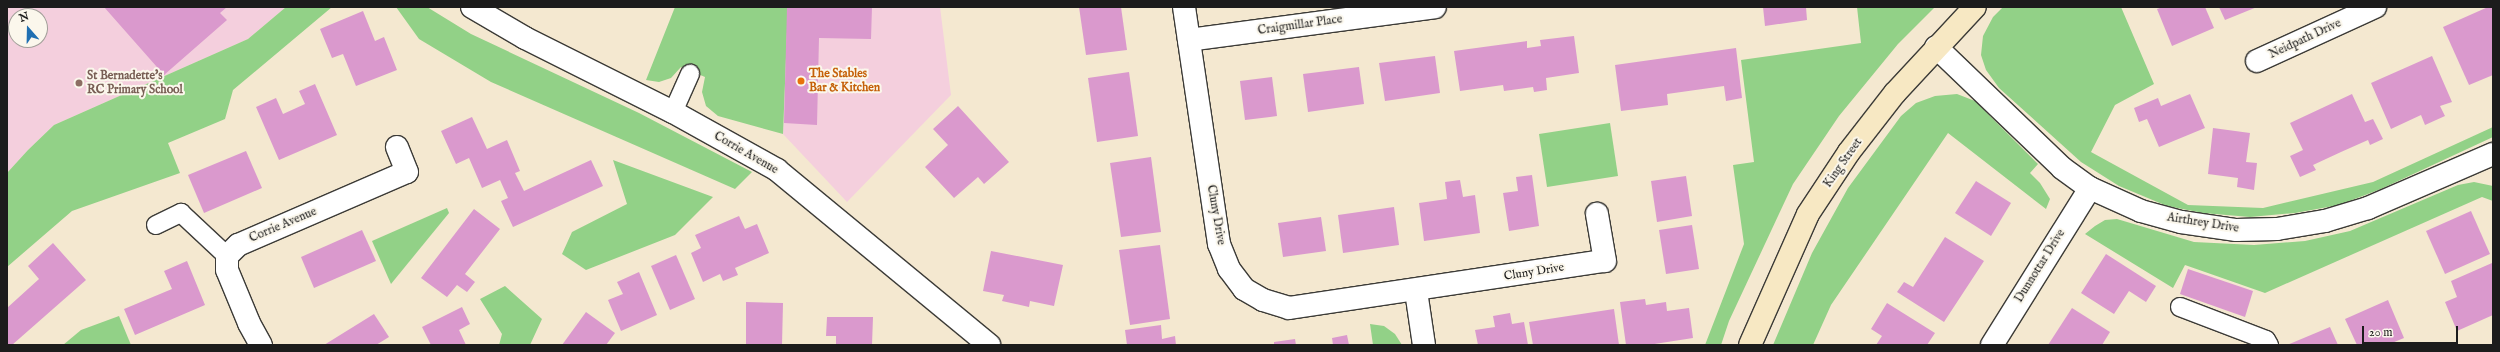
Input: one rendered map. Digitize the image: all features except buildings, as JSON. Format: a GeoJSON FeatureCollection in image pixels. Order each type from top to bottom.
{"type":"FeatureCollection","features":[{"type":"Feature","properties":{"kind":"main road","name":"King Street"},"geometry":{"type":"LineString","coordinates":[[1750,345],[1808,214],[1854,146],[1895,93],[1936,47],[1975,7]]}},
{"type":"Feature","properties":{"kind":"street","name":"Corrie Avenue"},"geometry":{"type":"LineString","coordinates":[[472,7],[525,38],[673,112],[777,170],[989,345]]}},
{"type":"Feature","properties":{"kind":"street","name":"Cluny Drive"},"geometry":{"type":"LineString","coordinates":[[1184,7],[1219,244],[1229,270],[1244,289],[1263,300],[1289,308],[1416,291],[1605,261],[1597,214]]}},
{"type":"Feature","properties":{"kind":"street","name":"Craigmillar Place"},"geometry":{"type":"LineString","coordinates":[[1189,40],[1435,7]]}},
{"type":"Feature","properties":{"kind":"street","name":"Neidpath Drive"},"geometry":{"type":"LineString","coordinates":[[2257,61],[2375,7]]}},
{"type":"Feature","properties":{"kind":"street","name":"Airthrey Drive"},"geometry":{"type":"LineString","coordinates":[[1936,47],[2062,168],[2090,188],[2141,211],[2181,222],[2236,230],[2277,229],[2325,221],[2368,208],[2493,154]]}},
{"type":"Feature","properties":{"kind":"street","name":"Corrie Avenue"},"geometry":{"type":"LineString","coordinates":[[227,256],[238,244],[407,172],[397,147]]}},
{"type":"Feature","properties":{"kind":"street","name":"Dunnottar Drive"},"geometry":{"type":"LineString","coordinates":[[1992,345],[2090,188]]}},
{"type":"Feature","properties":{"kind":"street"},"geometry":{"type":"LineString","coordinates":[[227,256],[227,270],[249,323],[261,345]]}},
{"type":"Feature","properties":{"kind":"street"},"geometry":{"type":"LineString","coordinates":[[1416,291],[1424,345]]}},
{"type":"Feature","properties":{"kind":"lane"},"geometry":{"type":"LineString","coordinates":[[673,112],[690,74]]}},
{"type":"Feature","properties":{"kind":"lane"},"geometry":{"type":"LineString","coordinates":[[156,225],[181,213],[227,256]]}},
{"type":"Feature","properties":{"kind":"lane"},"geometry":{"type":"LineString","coordinates":[[2180,307],[2266,340],[2268,345]]}},
{"type":"Feature","properties":{"kind":"shaded area","name":"St Bernadette's RC Primary School"},"geometry":{"type":"Polygon","coordinates":[[[7,7],[286,7],[248,39],[54,125],[7,173],[7,7]]]}},
{"type":"Feature","properties":{"kind":"shaded area"},"geometry":{"type":"Polygon","coordinates":[[[788,7],[940,7],[951,95],[847,202],[783,134],[788,7]]]}},
{"type":"Feature","properties":{"kind":"green space"},"geometry":{"type":"Polygon","coordinates":[[[286,7],[332,7],[233,90],[225,119],[168,143],[180,173],[72,211],[7,267],[7,173],[54,125],[248,39],[286,7]]]}},
{"type":"Feature","properties":{"kind":"green space"},"geometry":{"type":"Polygon","coordinates":[[[396,7],[427,7],[471,34],[639,113],[752,172],[735,189],[491,82],[419,39],[396,7]]]}},
{"type":"Feature","properties":{"kind":"green space"},"geometry":{"type":"Polygon","coordinates":[[[675,7],[788,7],[783,134],[718,116],[706,106],[702,92],[705,77],[681,67],[671,78],[659,82],[646,80],[675,7]]]}},
{"type":"Feature","properties":{"kind":"green space"},"geometry":{"type":"Polygon","coordinates":[[[1857,7],[1935,7],[1898,44],[1839,116],[1793,184],[1729,321],[1721,345],[1705,345],[1744,244],[1733,165],[1754,162],[1741,60],[1861,43],[1857,7]]]}},
{"type":"Feature","properties":{"kind":"green space"},"geometry":{"type":"Polygon","coordinates":[[[2003,7],[2121,7],[2154,84],[2115,105],[2091,152],[2188,205],[2263,208],[2373,182],[2493,127],[2493,137],[2381,189],[2339,205],[2295,213],[2250,217],[2203,213],[2167,206],[2119,186],[2081,162],[1999,88],[1986,70],[1981,55],[1983,36],[1993,17],[2003,7]]]}},
{"type":"Feature","properties":{"kind":"green space"},"geometry":{"type":"Polygon","coordinates":[[[1957,94],[1975,101],[2038,164],[2030,173],[2040,183],[2050,199],[2046,209],[1948,133],[1831,305],[1813,345],[1773,345],[1812,253],[1848,188],[1901,116],[1916,103],[1935,96],[1957,94]]]}},
{"type":"Feature","properties":{"kind":"green space"},"geometry":{"type":"Polygon","coordinates":[[[1610,123],[1618,176],[1547,187],[1539,134],[1610,123]]]}},
{"type":"Feature","properties":{"kind":"green space"},"geometry":{"type":"Polygon","coordinates":[[[613,160],[713,197],[675,235],[586,270],[562,254],[572,232],[627,204],[613,160]]]}},
{"type":"Feature","properties":{"kind":"green space"},"geometry":{"type":"Polygon","coordinates":[[[2474,182],[2493,186],[2493,201],[2482,197],[2265,293],[2185,265],[2173,288],[2085,234],[2105,220],[2117,219],[2194,242],[2254,245],[2305,241],[2350,231],[2458,185],[2474,182]]]}},
{"type":"Feature","properties":{"kind":"green space"},"geometry":{"type":"Polygon","coordinates":[[[447,208],[449,213],[391,284],[372,241],[447,208]]]}},
{"type":"Feature","properties":{"kind":"green space"},"geometry":{"type":"Polygon","coordinates":[[[505,286],[542,319],[530,345],[499,345],[502,334],[480,299],[505,286]]]}},
{"type":"Feature","properties":{"kind":"green space"},"geometry":{"type":"Polygon","coordinates":[[[119,316],[131,345],[63,345],[81,330],[119,316]]]}},
{"type":"Feature","properties":{"kind":"green space"},"geometry":{"type":"Polygon","coordinates":[[[1370,324],[1384,326],[1395,334],[1402,345],[1373,345],[1370,324]]]}},
{"type":"Feature","properties":{"kind":"place","name":"The Stables Bar & Kitchen"},"geometry":{"type":"Point","coordinates":[801,81]}},
{"type":"Feature","properties":{"kind":"place","name":"St Bernadette's RC Primary School"},"geometry":{"type":"Point","coordinates":[79,83]}}]}
